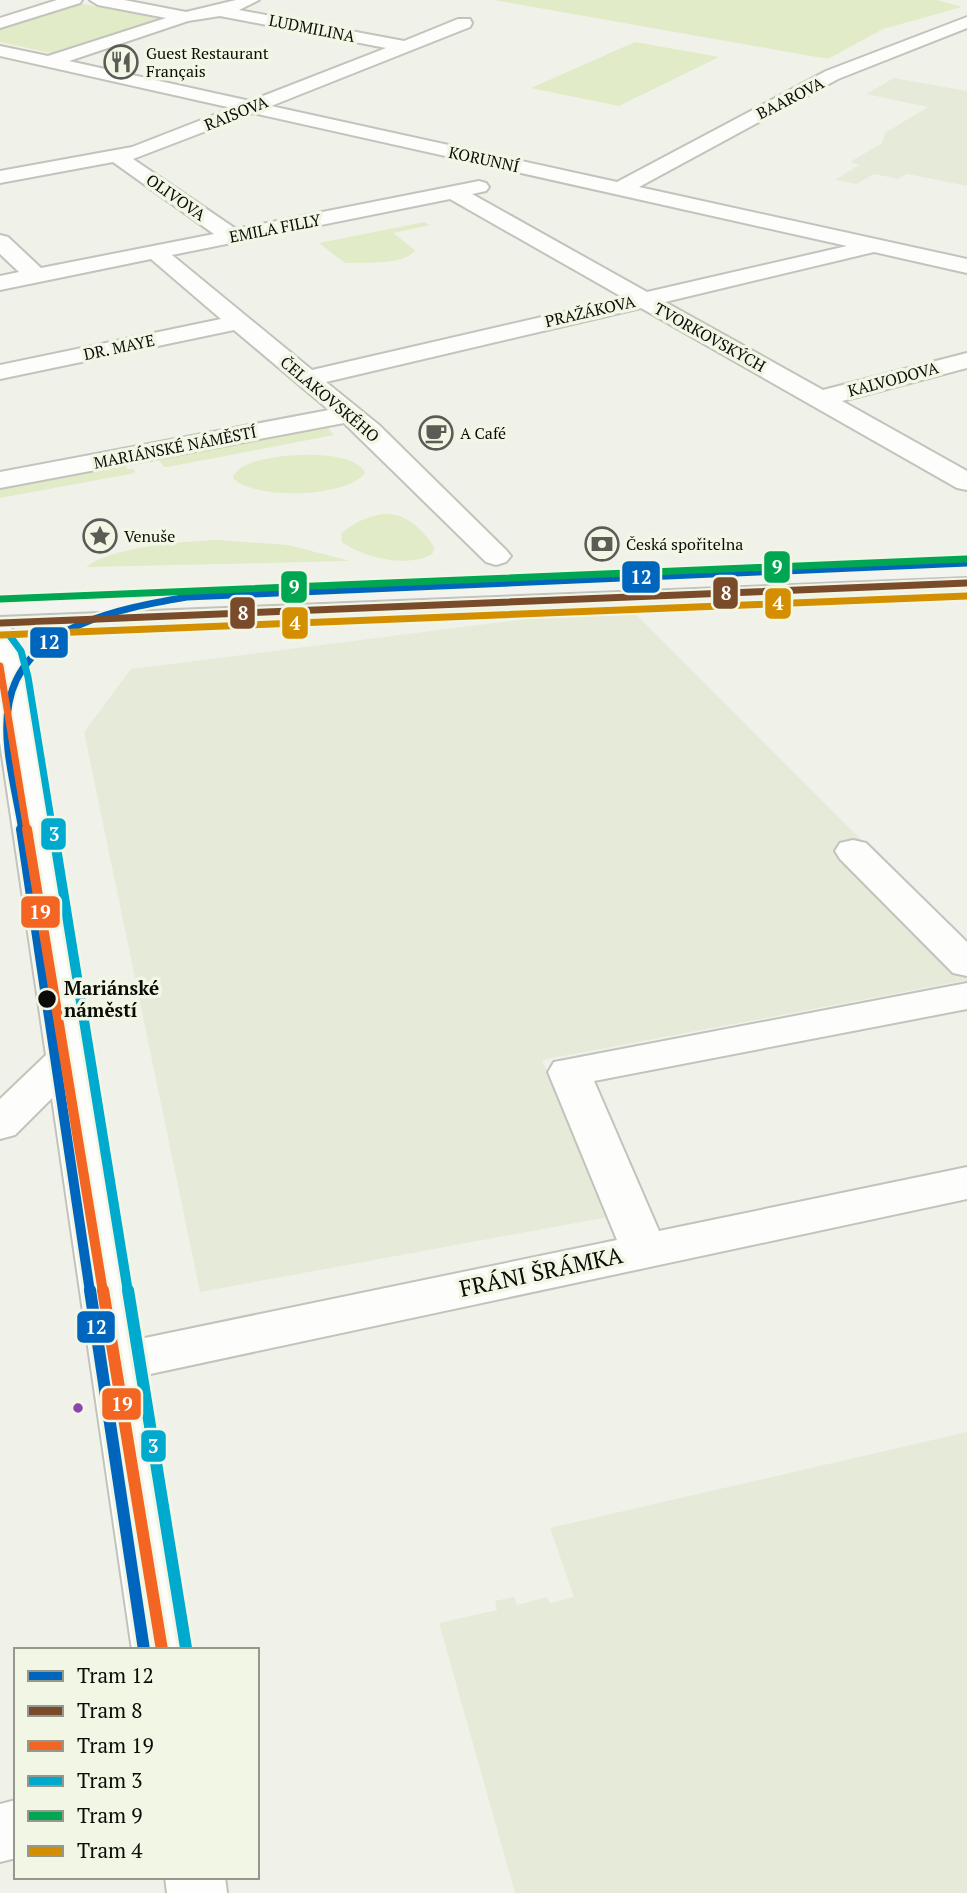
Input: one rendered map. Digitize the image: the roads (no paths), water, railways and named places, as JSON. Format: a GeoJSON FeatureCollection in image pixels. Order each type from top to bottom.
{"type":"FeatureCollection","features":[{"type":"Feature","properties":{"kind":"main road"},"geometry":{"type":"LineString","coordinates":[[0,606],[967,567]]}},
{"type":"Feature","properties":{"kind":"street"},"geometry":{"type":"LineString","coordinates":[[0,23],[74,0]]}},
{"type":"Feature","properties":{"kind":"street"},"geometry":{"type":"LineString","coordinates":[[98,0],[185,17]]}},
{"type":"Feature","properties":{"kind":"street","name":"LUDMILINA"},"geometry":{"type":"LineString","coordinates":[[49,62],[185,17],[251,0]]}},
{"type":"Feature","properties":{"kind":"street","name":"LUDMILINA"},"geometry":{"type":"LineString","coordinates":[[220,10],[405,46]]}},
{"type":"Feature","properties":{"kind":"street","name":"BAAROVA"},"geometry":{"type":"LineString","coordinates":[[620,189],[832,75],[967,22]]}},
{"type":"Feature","properties":{"kind":"street","name":"RAISOVA"},"geometry":{"type":"LineString","coordinates":[[0,177],[118,157],[251,108],[464,23]]}},
{"type":"Feature","properties":{"kind":"street","name":"KORUNNÍ"},"geometry":{"type":"LineString","coordinates":[[0,51],[967,266]]}},
{"type":"Feature","properties":{"kind":"street","name":"OLIVOVA"},"geometry":{"type":"LineString","coordinates":[[118,157],[233,237]]}},
{"type":"Feature","properties":{"kind":"street","name":"EMILA FILLY"},"geometry":{"type":"LineString","coordinates":[[0,282],[549,174]]}},
{"type":"Feature","properties":{"kind":"street","name":"TVORKOVSKÝCH"},"geometry":{"type":"LineString","coordinates":[[453,192],[967,482]]}},
{"type":"Feature","properties":{"kind":"street"},"geometry":{"type":"LineString","coordinates":[[0,242],[36,276]]}},
{"type":"Feature","properties":{"kind":"street","name":"PRAŽÁKOVA"},"geometry":{"type":"LineString","coordinates":[[306,379],[875,246]]}},
{"type":"Feature","properties":{"kind":"street","name":"ČELAKOVSKÉHO"},"geometry":{"type":"LineString","coordinates":[[155,252],[350,414],[496,556]]}},
{"type":"Feature","properties":{"kind":"street","name":"DR. MAYE"},"geometry":{"type":"LineString","coordinates":[[0,372],[239,323]]}},
{"type":"Feature","properties":{"kind":"street","name":"KALVODOVA"},"geometry":{"type":"LineString","coordinates":[[820,399],[967,360]]}},
{"type":"Feature","properties":{"kind":"street","name":"MARIÁNSKÉ NÁMĚSTÍ"},"geometry":{"type":"LineString","coordinates":[[0,480],[350,414]]}},
{"type":"Feature","properties":{"kind":"street"},"geometry":{"type":"LineString","coordinates":[[0,635],[159,1648]]}},
{"type":"Feature","properties":{"kind":"street"},"geometry":{"type":"LineString","coordinates":[[853,851],[967,964]]}},
{"type":"Feature","properties":{"kind":"street"},"geometry":{"type":"LineString","coordinates":[[644,1250],[569,1072],[967,996]]}},
{"type":"Feature","properties":{"kind":"street"},"geometry":{"type":"LineString","coordinates":[[0,1124],[65,1060]]}},
{"type":"Feature","properties":{"kind":"street","name":"FRÁNI ŠRÁMKA"},"geometry":{"type":"LineString","coordinates":[[115,1363],[967,1184]]}},
{"type":"Feature","properties":{"kind":"tram line","name":"9"},"geometry":{"type":"LineString","coordinates":[[0,599],[966,559]]}},
{"type":"Feature","properties":{"kind":"tram line","name":"12"},"geometry":{"type":"LineString","coordinates":[[144,1648],[7,733],[9,700],[19,674],[35,654],[56,637],[81,624],[107,614],[187,597],[967,563]]}},
{"type":"Feature","properties":{"kind":"tram line","name":"8"},"geometry":{"type":"LineString","coordinates":[[1,623],[967,583]]}},
{"type":"Feature","properties":{"kind":"tram line","name":"4"},"geometry":{"type":"LineString","coordinates":[[1,635],[967,596]]}},
{"type":"Feature","properties":{"kind":"tram line","name":"3"},"geometry":{"type":"LineString","coordinates":[[10,636],[21,651],[28,677],[186,1648]]}},
{"type":"Feature","properties":{"kind":"tram line","name":"19"},"geometry":{"type":"LineString","coordinates":[[0,666],[162,1648]]}},
{"type":"Feature","properties":{"kind":"place","name":"Guest Restaurant Français"},"geometry":{"type":"Point","coordinates":[121,62]}},
{"type":"Feature","properties":{"kind":"place","name":"A Café"},"geometry":{"type":"Point","coordinates":[436,433]}},
{"type":"Feature","properties":{"kind":"place","name":"Venuše"},"geometry":{"type":"Point","coordinates":[100,536]}},
{"type":"Feature","properties":{"kind":"place","name":"Česká spořitelna"},"geometry":{"type":"Point","coordinates":[602,544]}},
{"type":"Feature","properties":{"kind":"place","name":"Mariánské náměstí"},"geometry":{"type":"Point","coordinates":[47,999]}}]}
